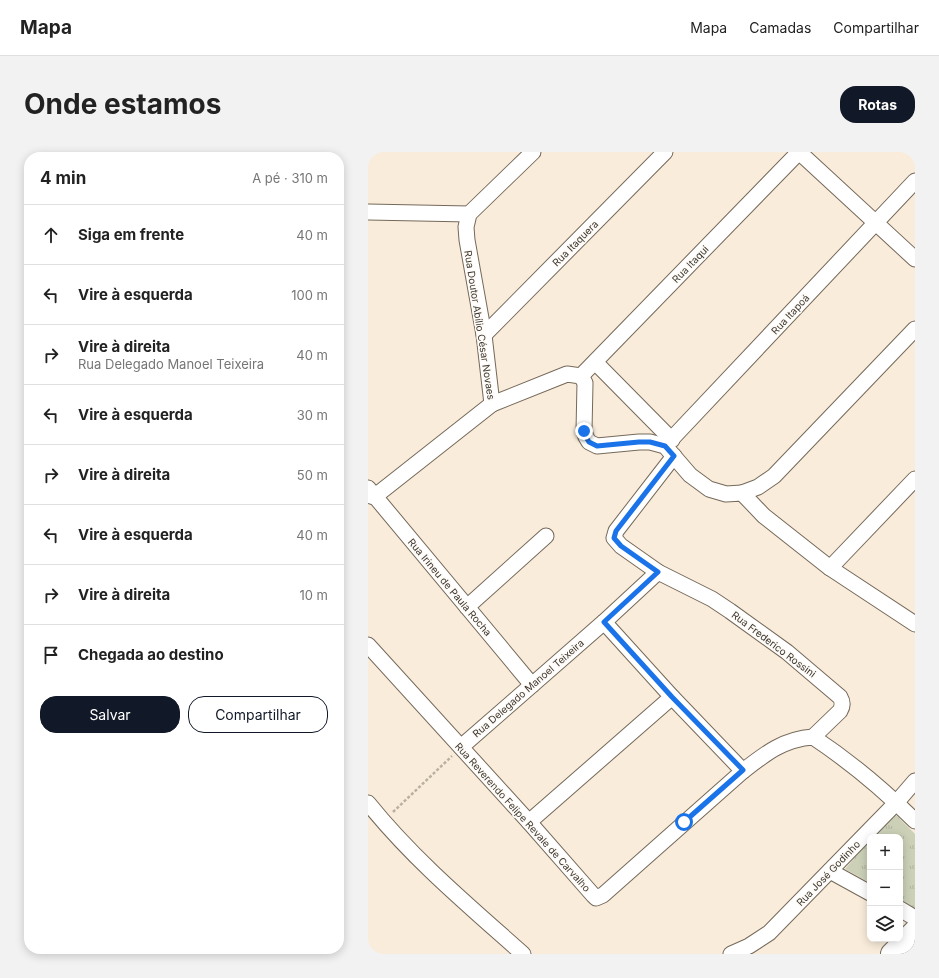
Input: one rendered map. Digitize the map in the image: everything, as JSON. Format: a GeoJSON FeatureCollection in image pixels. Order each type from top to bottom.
{"type":"FeatureCollection","features":[{"type":"Feature","properties":{"kind":"street"},"geometry":{"type":"LineString","coordinates":[[368,212],[469,214],[532,152]]}},
{"type":"Feature","properties":{"kind":"street","name":"Rua Itaquera"},"geometry":{"type":"LineString","coordinates":[[484,335],[665,152]]}},
{"type":"Feature","properties":{"kind":"street"},"geometry":{"type":"LineString","coordinates":[[799,152],[915,258]]}},
{"type":"Feature","properties":{"kind":"street","name":"Rua Itaqui"},"geometry":{"type":"LineString","coordinates":[[581,376],[799,152]]}},
{"type":"Feature","properties":{"kind":"street","name":"Rua Itapoá"},"geometry":{"type":"LineString","coordinates":[[658,572],[621,546],[614,538],[616,531],[670,448],[915,181]]}},
{"type":"Feature","properties":{"kind":"street","name":"Rua Doutor Abílio César Novaes"},"geometry":{"type":"LineString","coordinates":[[469,214],[466,227],[467,240],[484,335],[492,404],[567,374],[581,376]]}},
{"type":"Feature","properties":{"kind":"street"},"geometry":{"type":"LineString","coordinates":[[595,362],[670,448],[690,475],[709,489],[726,494],[742,493],[758,487],[774,476],[915,329]]}},
{"type":"Feature","properties":{"kind":"street"},"geometry":{"type":"LineString","coordinates":[[581,376],[585,383],[584,431],[589,442],[597,446],[650,442],[670,448]]}},
{"type":"Feature","properties":{"kind":"street"},"geometry":{"type":"LineString","coordinates":[[370,493],[492,404]]}},
{"type":"Feature","properties":{"kind":"street"},"geometry":{"type":"LineString","coordinates":[[830,568],[915,478]]}},
{"type":"Feature","properties":{"kind":"street","name":"Rua Irineu de Paula Rocha"},"geometry":{"type":"LineString","coordinates":[[370,493],[532,685]]}},
{"type":"Feature","properties":{"kind":"street"},"geometry":{"type":"LineString","coordinates":[[742,493],[764,516],[830,568],[915,624]]}},
{"type":"Feature","properties":{"kind":"street"},"geometry":{"type":"LineString","coordinates":[[467,607],[546,536]]}},
{"type":"Feature","properties":{"kind":"street","name":"Rua Delegado Manoel Teixeira"},"geometry":{"type":"LineString","coordinates":[[461,747],[604,622],[658,572]]}},
{"type":"Feature","properties":{"kind":"street","name":"Rua Frederico Rossini"},"geometry":{"type":"LineString","coordinates":[[658,572],[712,599],[730,611],[787,652],[840,697],[843,702],[840,711],[813,737]]}},
{"type":"Feature","properties":{"kind":"street"},"geometry":{"type":"LineString","coordinates":[[604,622],[672,697],[743,770],[779,746],[791,740],[813,737],[828,747],[896,803],[915,821]]}},
{"type":"Feature","properties":{"kind":"street","name":"Rua Reverendo Felipe Revale de Carvalho"},"geometry":{"type":"LineString","coordinates":[[368,645],[596,898],[599,897],[743,770]]}},
{"type":"Feature","properties":{"kind":"street"},"geometry":{"type":"LineString","coordinates":[[529,822],[672,697]]}},
{"type":"Feature","properties":{"kind":"street","name":"Rua José Godinho"},"geometry":{"type":"LineString","coordinates":[[731,954],[749,946],[769,933],[896,803],[915,781]]}},
{"type":"Feature","properties":{"kind":"street"},"geometry":{"type":"LineString","coordinates":[[368,803],[406,846],[454,892],[523,954]]}},
{"type":"Feature","properties":{"kind":"street"},"geometry":{"type":"LineString","coordinates":[[830,871],[867,891]]}},
{"type":"Feature","properties":{"kind":"street"},"geometry":{"type":"LineString","coordinates":[[903,911],[915,918]]}},
{"type":"Feature","properties":{"kind":"street"},"geometry":{"type":"LineString","coordinates":[[892,954],[915,931]]}},
{"type":"Feature","properties":{"kind":"path"},"geometry":{"type":"LineString","coordinates":[[383,821],[461,747]]}},
{"type":"Feature","properties":{"kind":"green space"},"geometry":{"type":"Polygon","coordinates":[[[894,813],[915,834],[915,910],[903,903],[903,834],[875,834],[894,813]]]}},
{"type":"Feature","properties":{"kind":"green space"},"geometry":{"type":"Polygon","coordinates":[[[867,843],[867,881],[845,869],[867,843]]]}},
{"type":"Feature","properties":{"kind":"route"},"geometry":{"type":"LineString","coordinates":[[584,431],[589,442],[597,446],[650,442],[665,446],[674,456],[616,531],[614,538],[621,546],[658,572],[604,622],[672,697],[743,770],[684,822]]}}]}
